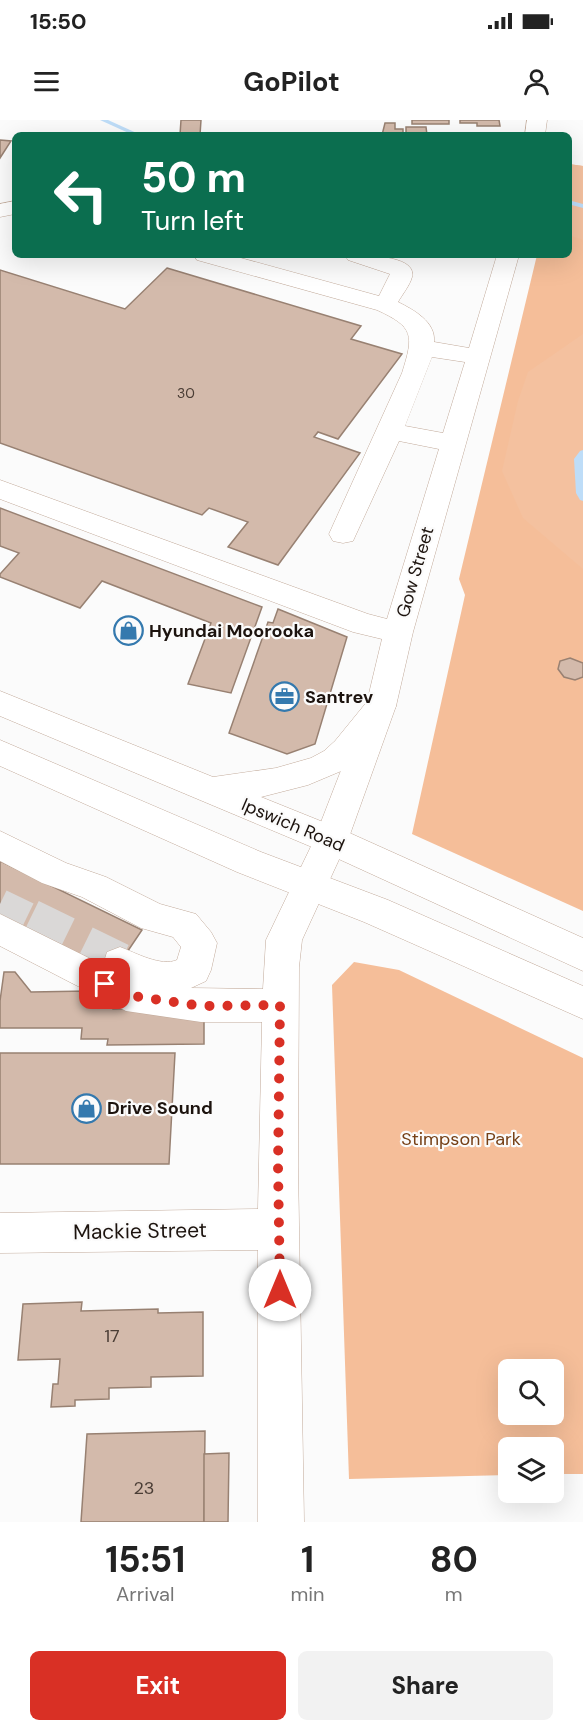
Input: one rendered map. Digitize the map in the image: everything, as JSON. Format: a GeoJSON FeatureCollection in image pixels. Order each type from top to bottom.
{"type":"FeatureCollection","features":[{"type":"Feature","properties":{"kind":"main road"},"geometry":{"type":"LineString","coordinates":[[216,258],[385,305],[412,320],[423,336],[424,348],[390,431],[343,534]]}},
{"type":"Feature","properties":{"kind":"main road"},"geometry":{"type":"LineString","coordinates":[[269,273],[285,258]]}},
{"type":"Feature","properties":{"kind":"main road"},"geometry":{"type":"LineString","coordinates":[[365,258],[401,270],[401,277],[385,305]]}},
{"type":"Feature","properties":{"kind":"main road","name":"Gow Street"},"geometry":{"type":"LineString","coordinates":[[281,1522],[280,967],[284,940],[331,840],[381,706],[398,632],[507,258]]}},
{"type":"Feature","properties":{"kind":"main road"},"geometry":{"type":"LineString","coordinates":[[424,348],[478,357]]}},
{"type":"Feature","properties":{"kind":"main road"},"geometry":{"type":"LineString","coordinates":[[390,431],[453,443]]}},
{"type":"Feature","properties":{"kind":"main road"},"geometry":{"type":"LineString","coordinates":[[0,489],[363,624],[398,632]]}},
{"type":"Feature","properties":{"kind":"main road","name":"Ipswich Road"},"geometry":{"type":"LineString","coordinates":[[0,703],[331,840],[583,955]]}},
{"type":"Feature","properties":{"kind":"main road"},"geometry":{"type":"LineString","coordinates":[[211,790],[249,787],[305,772],[336,759],[381,706]]}},
{"type":"Feature","properties":{"kind":"main road"},"geometry":{"type":"LineString","coordinates":[[0,752],[249,862],[389,916],[583,1003]]}},
{"type":"Feature","properties":{"kind":"main road"},"geometry":{"type":"LineString","coordinates":[[0,845],[54,873],[94,887],[153,916],[184,926],[199,943],[194,970],[173,980],[137,971],[120,963]]}},
{"type":"Feature","properties":{"kind":"main road"},"geometry":{"type":"LineString","coordinates":[[0,929],[126,995],[201,1006],[280,1005]]}},
{"type":"Feature","properties":{"kind":"main road","name":"Mackie Street"},"geometry":{"type":"LineString","coordinates":[[0,1233],[279,1229]]}},
{"type":"Feature","properties":{"kind":"green space"},"geometry":{"type":"Polygon","coordinates":[[[572,164],[583,166],[583,911],[412,834],[465,595],[459,579],[536,258],[572,258],[572,164]]]}},
{"type":"Feature","properties":{"kind":"green space","name":"Stimpson Park"},"geometry":{"type":"Polygon","coordinates":[[[354,962],[399,970],[583,1058],[583,1474],[564,1474],[564,1437],[498,1437],[498,1475],[349,1479],[332,985],[354,962]]]}},
{"type":"Feature","properties":{"kind":"shaded area"},"geometry":{"type":"Polygon","coordinates":[[[572,165],[583,166],[583,240],[572,236],[572,165]]]}},
{"type":"Feature","properties":{"kind":"shaded area"},"geometry":{"type":"Polygon","coordinates":[[[583,334],[583,569],[523,518],[502,471],[518,401],[528,372],[583,334]]]}},
{"type":"Feature","properties":{"kind":"building"},"geometry":{"type":"Polygon","coordinates":[[[181,120],[201,120],[200,132],[180,132],[181,120]]]}},
{"type":"Feature","properties":{"kind":"building"},"geometry":{"type":"Polygon","coordinates":[[[412,120],[449,120],[449,124],[412,124],[412,120]]]}},
{"type":"Feature","properties":{"kind":"building"},"geometry":{"type":"Polygon","coordinates":[[[460,120],[499,120],[500,126],[477,126],[477,123],[460,123],[460,120]]]}},
{"type":"Feature","properties":{"kind":"building"},"geometry":{"type":"Polygon","coordinates":[[[385,123],[395,123],[395,129],[403,129],[403,132],[383,132],[385,123]]]}},
{"type":"Feature","properties":{"kind":"building"},"geometry":{"type":"Polygon","coordinates":[[[406,127],[426,127],[427,132],[406,132],[406,127]]]}},
{"type":"Feature","properties":{"kind":"building"},"geometry":{"type":"Polygon","coordinates":[[[0,140],[11,141],[0,158],[0,140]]]}},
{"type":"Feature","properties":{"kind":"building"},"geometry":{"type":"Polygon","coordinates":[[[167,268],[361,326],[351,339],[402,354],[338,439],[318,432],[314,437],[360,453],[278,565],[228,547],[248,522],[209,508],[202,515],[0,443],[0,270],[125,309],[167,268]]]}},
{"type":"Feature","properties":{"kind":"building"},"geometry":{"type":"Polygon","coordinates":[[[0,508],[262,607],[231,693],[188,684],[211,623],[102,581],[80,608],[0,577],[0,574],[19,553],[0,546],[0,508]]]}},
{"type":"Feature","properties":{"kind":"building"},"geometry":{"type":"Polygon","coordinates":[[[278,609],[347,637],[315,744],[287,754],[229,733],[268,622],[273,623],[278,609]]]}},
{"type":"Feature","properties":{"kind":"building"},"geometry":{"type":"Polygon","coordinates":[[[570,658],[583,663],[583,677],[575,680],[564,677],[558,669],[560,661],[570,658]]]}},
{"type":"Feature","properties":{"kind":"building"},"geometry":{"type":"Polygon","coordinates":[[[0,861],[142,930],[111,976],[0,921],[0,861]]]}},
{"type":"Feature","properties":{"kind":"building"},"geometry":{"type":"Polygon","coordinates":[[[4,972],[15,972],[31,992],[87,991],[86,1002],[113,1002],[113,1009],[173,1008],[204,1017],[204,1044],[107,1045],[108,1039],[81,1039],[82,1028],[0,1028],[0,1001],[4,972]]]}},
{"type":"Feature","properties":{"kind":"building","name":"Drive Sound"},"geometry":{"type":"Polygon","coordinates":[[[0,1053],[175,1053],[169,1164],[0,1164],[0,1053]]]}},
{"type":"Feature","properties":{"kind":"building"},"geometry":{"type":"Polygon","coordinates":[[[82,1302],[81,1311],[158,1309],[158,1313],[203,1312],[203,1376],[151,1377],[151,1387],[109,1388],[109,1399],[75,1400],[75,1406],[51,1407],[53,1384],[58,1384],[60,1359],[18,1360],[23,1304],[82,1302]]]}},
{"type":"Feature","properties":{"kind":"building"},"geometry":{"type":"Polygon","coordinates":[[[205,1431],[204,1522],[81,1522],[87,1434],[205,1431]]]}},
{"type":"Feature","properties":{"kind":"building"},"geometry":{"type":"Polygon","coordinates":[[[229,1453],[228,1522],[204,1522],[204,1454],[229,1453]]]}},
{"type":"Feature","properties":{"kind":"waterway"},"geometry":{"type":"LineString","coordinates":[[103,120],[131,132]]}},
{"type":"Feature","properties":{"kind":"waterway"},"geometry":{"type":"LineString","coordinates":[[572,203],[583,206]]}},
{"type":"Feature","properties":{"kind":"waterway"},"geometry":{"type":"LineString","coordinates":[[583,453],[578,459],[580,493],[583,498]]}},
{"type":"Feature","properties":{"kind":"tunnel"},"geometry":{"type":"LineString","coordinates":[[0,904],[33,920]]}},
{"type":"Feature","properties":{"kind":"tunnel"},"geometry":{"type":"LineString","coordinates":[[30,919],[120,963]]}},
{"type":"Feature","properties":{"kind":"place","name":"Hyundai Moorooka"},"geometry":{"type":"Point","coordinates":[128,631]}},
{"type":"Feature","properties":{"kind":"place","name":"Santrev"},"geometry":{"type":"Point","coordinates":[284,697]}},
{"type":"Feature","properties":{"kind":"place","name":"Drive Sound"},"geometry":{"type":"Point","coordinates":[86,1108]}},
{"type":"Feature","properties":{"kind":"route"},"geometry":{"type":"LineString","coordinates":[[105,984],[126,995],[201,1006],[280,1005],[278,1166],[280,1290]]}}]}
